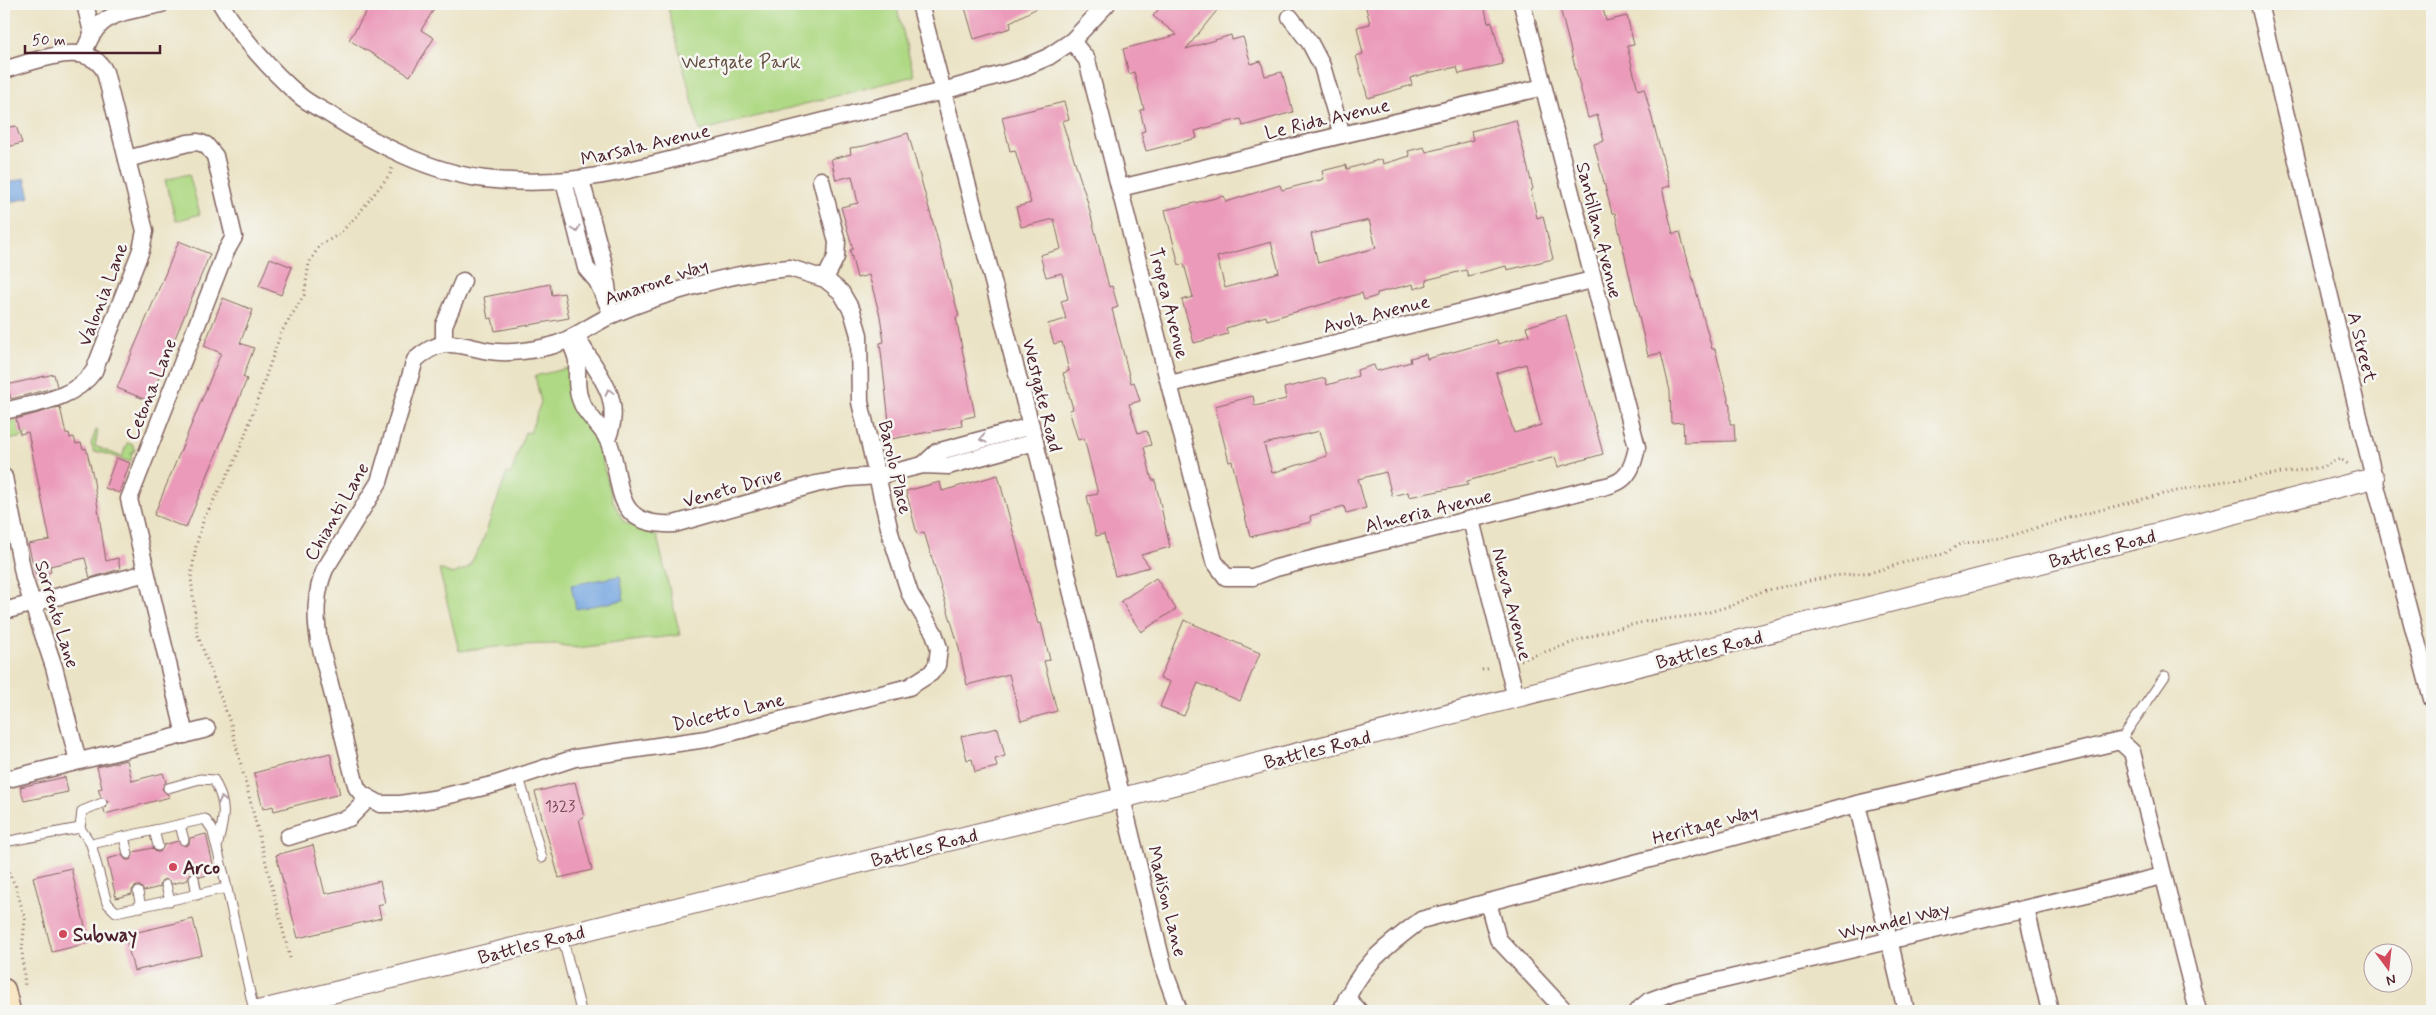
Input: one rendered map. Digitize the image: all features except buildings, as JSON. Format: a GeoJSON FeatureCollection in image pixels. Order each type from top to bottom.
{"type":"FeatureCollection","features":[{"type":"Feature","properties":{"kind":"main road"},"geometry":{"type":"LineString","coordinates":[[4,990],[9,1011]]}},
{"type":"Feature","properties":{"kind":"street"},"geometry":{"type":"LineString","coordinates":[[85,4],[92,32]]}},
{"type":"Feature","properties":{"kind":"street"},"geometry":{"type":"LineString","coordinates":[[4,70],[68,54],[84,54],[92,32],[102,22],[114,16],[161,4]]}},
{"type":"Feature","properties":{"kind":"street","name":"Marsala Avenue"},"geometry":{"type":"LineString","coordinates":[[221,4],[257,51],[300,96],[357,132],[398,152],[440,168],[484,179],[564,182],[641,167],[943,91],[1020,69],[1048,57],[1072,41],[1107,4]]}},
{"type":"Feature","properties":{"kind":"street","name":"Westgate Road"},"geometry":{"type":"LineString","coordinates":[[920,4],[1032,434],[1122,798]]}},
{"type":"Feature","properties":{"kind":"street","name":"Santillan Avenue"},"geometry":{"type":"LineString","coordinates":[[1522,4],[1592,280],[1637,447],[1633,466]]}},
{"type":"Feature","properties":{"kind":"street","name":"A Street"},"geometry":{"type":"LineString","coordinates":[[2259,4],[2374,478],[2432,699]]}},
{"type":"Feature","properties":{"kind":"street"},"geometry":{"type":"LineString","coordinates":[[1290,17],[1310,43],[1322,66],[1334,101],[1342,135]]}},
{"type":"Feature","properties":{"kind":"street","name":"Tropea Avenue"},"geometry":{"type":"LineString","coordinates":[[1072,41],[1087,60],[1214,561],[1226,577]]}},
{"type":"Feature","properties":{"kind":"street","name":"Valonia Lane"},"geometry":{"type":"LineString","coordinates":[[4,411],[66,395],[81,386],[94,371],[144,240],[143,220],[105,72],[100,63],[84,54]]}},
{"type":"Feature","properties":{"kind":"street","name":"Le Rida Avenue"},"geometry":{"type":"LineString","coordinates":[[1120,188],[1543,87]]}},
{"type":"Feature","properties":{"kind":"street","name":"Cetona Lane"},"geometry":{"type":"LineString","coordinates":[[127,159],[188,143],[198,142],[206,145],[215,156],[234,233],[129,499],[185,735]]}},
{"type":"Feature","properties":{"kind":"street"},"geometry":{"type":"LineString","coordinates":[[581,180],[604,264],[612,314]]}},
{"type":"Feature","properties":{"kind":"street"},"geometry":{"type":"LineString","coordinates":[[821,180],[837,242],[836,257],[825,279]]}},
{"type":"Feature","properties":{"kind":"street"},"geometry":{"type":"LineString","coordinates":[[564,182],[586,268],[597,281],[612,314]]}},
{"type":"Feature","properties":{"kind":"street","name":"Amarone Way"},"geometry":{"type":"LineString","coordinates":[[444,343],[455,342],[491,351],[520,351],[549,347],[572,337],[612,314],[676,292],[762,270],[790,268],[825,279]]}},
{"type":"Feature","properties":{"kind":"street","name":"Barolo Place"},"geometry":{"type":"LineString","coordinates":[[825,279],[841,292],[852,311],[859,335],[860,402],[901,570],[910,594],[934,633],[939,648],[937,665]]}},
{"type":"Feature","properties":{"kind":"street","name":"Avola Avenue"},"geometry":{"type":"LineString","coordinates":[[1170,384],[1592,280]]}},
{"type":"Feature","properties":{"kind":"street"},"geometry":{"type":"LineString","coordinates":[[444,343],[444,324],[463,281]]}},
{"type":"Feature","properties":{"kind":"street","name":"Veneto Drive"},"geometry":{"type":"LineString","coordinates":[[572,337],[577,361],[575,378],[580,400],[588,416],[607,439],[618,489],[634,515],[658,525],[674,524],[816,484],[849,478],[878,476],[923,465],[948,466],[1032,434]]}},
{"type":"Feature","properties":{"kind":"street","name":"Veneto Drive"},"geometry":{"type":"LineString","coordinates":[[572,337],[608,388],[614,419],[607,439]]}},
{"type":"Feature","properties":{"kind":"street","name":"Chianti Lane"},"geometry":{"type":"LineString","coordinates":[[369,798],[358,788],[319,641],[316,623],[318,590],[324,569],[380,482],[415,360],[424,352],[444,343]]}},
{"type":"Feature","properties":{"kind":"street","name":"Almeria Avenue"},"geometry":{"type":"LineString","coordinates":[[1226,577],[1253,577],[1276,568],[1587,490],[1615,485],[1633,466]]}},
{"type":"Feature","properties":{"kind":"street","name":"Sorrento Lane"},"geometry":{"type":"LineString","coordinates":[[4,477],[19,554],[54,667],[78,761]]}},
{"type":"Feature","properties":{"kind":"street","name":"Battles Road"},"geometry":{"type":"LineString","coordinates":[[258,1011],[1122,798],[2374,478]]}},
{"type":"Feature","properties":{"kind":"street","name":"Nueva Avenue"},"geometry":{"type":"LineString","coordinates":[[1471,520],[1516,698]]}},
{"type":"Feature","properties":{"kind":"street"},"geometry":{"type":"LineString","coordinates":[[4,611],[146,574]]}},
{"type":"Feature","properties":{"kind":"street","name":"Dolcetto Lane"},"geometry":{"type":"LineString","coordinates":[[369,798],[380,804],[400,804],[464,793],[593,754],[668,746],[706,739],[909,687],[931,673],[937,665]]}},
{"type":"Feature","properties":{"kind":"street"},"geometry":{"type":"LineString","coordinates":[[4,780],[207,729]]}},
{"type":"Feature","properties":{"kind":"street"},"geometry":{"type":"LineString","coordinates":[[2120,741],[2132,752],[2198,1011]]}},
{"type":"Feature","properties":{"kind":"street","name":"Heritage Way"},"geometry":{"type":"LineString","coordinates":[[1344,1005],[1354,983],[1376,954],[1421,920],[1857,804],[2120,741]]}},
{"type":"Feature","properties":{"kind":"street"},"geometry":{"type":"LineString","coordinates":[[288,837],[349,818],[369,798]]}},
{"type":"Feature","properties":{"kind":"street","name":"Madison Lane"},"geometry":{"type":"LineString","coordinates":[[1122,798],[1164,970],[1179,1011]]}},
{"type":"Feature","properties":{"kind":"street"},"geometry":{"type":"LineString","coordinates":[[1857,804],[1906,1011]]}},
{"type":"Feature","properties":{"kind":"street","name":"Wynndel Way"},"geometry":{"type":"LineString","coordinates":[[1637,1011],[1650,1002],[1676,991],[1891,942],[2163,876]]}},
{"type":"Feature","properties":{"kind":"street"},"geometry":{"type":"LineString","coordinates":[[1488,902],[1498,939],[1565,1011]]}},
{"type":"Feature","properties":{"kind":"street"},"geometry":{"type":"LineString","coordinates":[[2026,909],[2050,1011]]}},
{"type":"Feature","properties":{"kind":"street"},"geometry":{"type":"LineString","coordinates":[[1344,1005],[1359,1011]]}},
{"type":"Feature","properties":{"kind":"lane"},"geometry":{"type":"LineString","coordinates":[[2120,741],[2165,676]]}},
{"type":"Feature","properties":{"kind":"lane"},"geometry":{"type":"LineString","coordinates":[[519,777],[542,858]]}},
{"type":"Feature","properties":{"kind":"lane"},"geometry":{"type":"LineString","coordinates":[[168,788],[200,779],[214,780],[222,796],[224,811],[217,847]]}},
{"type":"Feature","properties":{"kind":"lane"},"geometry":{"type":"LineString","coordinates":[[102,803],[82,811],[80,828],[91,844],[106,903],[116,912],[226,888]]}},
{"type":"Feature","properties":{"kind":"lane"},"geometry":{"type":"LineString","coordinates":[[91,844],[205,819],[212,829],[217,847],[254,1011]]}},
{"type":"Feature","properties":{"kind":"lane"},"geometry":{"type":"LineString","coordinates":[[180,825],[184,840]]}},
{"type":"Feature","properties":{"kind":"lane"},"geometry":{"type":"LineString","coordinates":[[4,842],[80,828]]}},
{"type":"Feature","properties":{"kind":"lane"},"geometry":{"type":"LineString","coordinates":[[154,830],[158,846]]}},
{"type":"Feature","properties":{"kind":"lane"},"geometry":{"type":"LineString","coordinates":[[124,837],[128,854]]}},
{"type":"Feature","properties":{"kind":"lane"},"geometry":{"type":"LineString","coordinates":[[194,878],[197,895]]}},
{"type":"Feature","properties":{"kind":"lane"},"geometry":{"type":"LineString","coordinates":[[166,885],[170,901]]}},
{"type":"Feature","properties":{"kind":"lane"},"geometry":{"type":"LineString","coordinates":[[138,892],[141,907]]}},
{"type":"Feature","properties":{"kind":"lane"},"geometry":{"type":"LineString","coordinates":[[562,936],[581,1011]]}},
{"type":"Feature","properties":{"kind":"path"},"geometry":{"type":"LineString","coordinates":[[290,958],[231,725],[196,633],[191,577],[204,518],[240,449],[281,333],[304,296],[309,263],[320,245],[338,235],[356,217],[390,174],[398,152]]}},
{"type":"Feature","properties":{"kind":"path"},"geometry":{"type":"LineString","coordinates":[[1482,670],[1541,654],[1606,631],[1648,621],[1699,615],[1733,605],[1763,592],[1833,576],[1873,572],[1916,559],[1944,554],[1960,544],[2007,537],[2065,519],[2218,482],[2322,467],[2340,459],[2374,478]]}},
{"type":"Feature","properties":{"kind":"path"},"geometry":{"type":"LineString","coordinates":[[4,863],[16,887],[25,919],[22,951],[26,992]]}},
{"type":"Feature","properties":{"kind":"green space","name":"Westgate Park"},"geometry":{"type":"Polygon","coordinates":[[[667,4],[896,4],[914,76],[700,131],[667,4]]]}},
{"type":"Feature","properties":{"kind":"green space"},"geometry":{"type":"Polygon","coordinates":[[[189,174],[200,214],[176,221],[165,180],[189,174]]]}},
{"type":"Feature","properties":{"kind":"green space"},"geometry":{"type":"Polygon","coordinates":[[[568,368],[574,404],[597,441],[613,501],[623,521],[657,536],[680,635],[577,648],[556,644],[516,645],[459,651],[439,569],[453,574],[468,568],[482,543],[507,473],[511,474],[525,432],[530,433],[541,402],[535,376],[568,368]]]}},
{"type":"Feature","properties":{"kind":"green space"},"geometry":{"type":"Polygon","coordinates":[[[32,415],[36,431],[26,433],[23,437],[8,440],[5,428],[9,422],[32,415]]]}},
{"type":"Feature","properties":{"kind":"green space"},"geometry":{"type":"Polygon","coordinates":[[[96,430],[98,431],[95,446],[122,457],[127,443],[133,445],[135,451],[132,452],[131,462],[100,452],[94,452],[91,444],[96,430]]]}},
{"type":"Feature","properties":{"kind":"water"},"geometry":{"type":"Polygon","coordinates":[[[25,178],[30,197],[4,204],[4,184],[25,178]]]}},
{"type":"Feature","properties":{"kind":"water"},"geometry":{"type":"Polygon","coordinates":[[[620,576],[624,600],[576,609],[571,585],[620,576]]]}},
{"type":"Feature","properties":{"kind":"place","name":"Arco"},"geometry":{"type":"Point","coordinates":[173,867]}},
{"type":"Feature","properties":{"kind":"place","name":"Subway"},"geometry":{"type":"Point","coordinates":[63,934]}}]}
